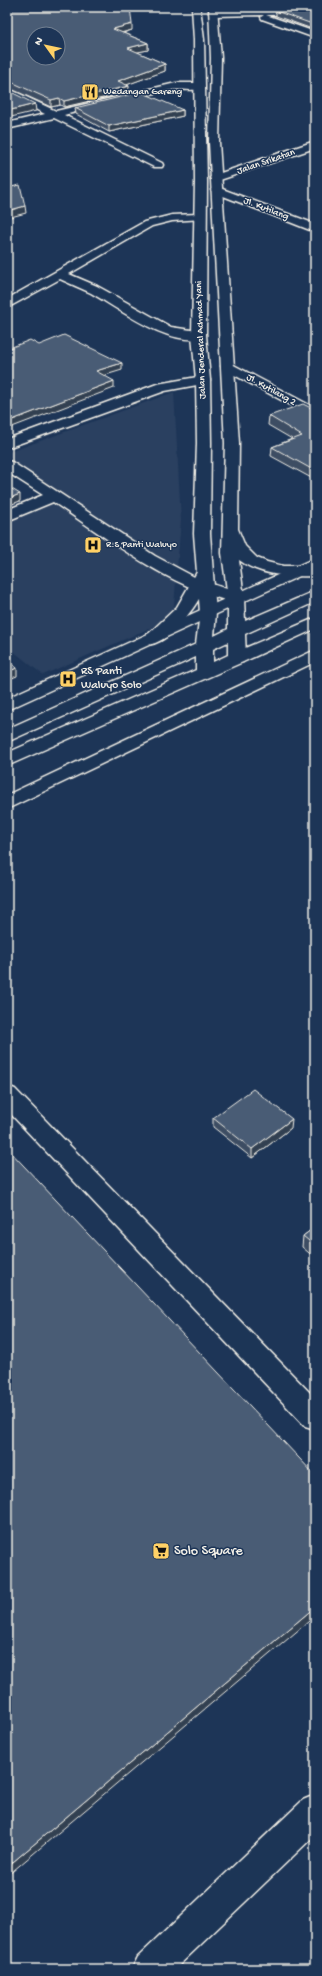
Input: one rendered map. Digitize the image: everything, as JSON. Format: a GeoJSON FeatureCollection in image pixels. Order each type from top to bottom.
{"type":"FeatureCollection","features":[{"type":"Feature","properties":{"kind":"main road","name":"Jalan Jenderal Achmad Yani"},"geometry":{"type":"LineString","coordinates":[[196,7],[199,58],[201,182],[199,217],[199,335],[203,380],[204,443],[202,534],[206,570],[202,587]]}},
{"type":"Feature","properties":{"kind":"main road","name":"Jalan Jenderal Achmad Yani"},"geometry":{"type":"LineString","coordinates":[[213,10],[216,58],[214,142],[232,443],[230,553],[236,598],[238,631],[237,658]]}},
{"type":"Feature","properties":{"kind":"main road"},"geometry":{"type":"LineString","coordinates":[[213,10],[253,12],[315,11]]}},
{"type":"Feature","properties":{"kind":"main road"},"geometry":{"type":"LineString","coordinates":[[253,12],[315,35]]}},
{"type":"Feature","properties":{"kind":"main road"},"geometry":{"type":"LineString","coordinates":[[199,58],[216,58]]}},
{"type":"Feature","properties":{"kind":"main road"},"geometry":{"type":"LineString","coordinates":[[7,126],[165,88],[176,86],[215,86]]}},
{"type":"Feature","properties":{"kind":"main road"},"geometry":{"type":"LineString","coordinates":[[7,91],[158,165]]}},
{"type":"Feature","properties":{"kind":"main road","name":"Jalan Srikatan"},"geometry":{"type":"LineString","coordinates":[[216,184],[315,144]]}},
{"type":"Feature","properties":{"kind":"main road","name":"Jl. Kutilang"},"geometry":{"type":"LineString","coordinates":[[216,184],[315,228]]}},
{"type":"Feature","properties":{"kind":"main road"},"geometry":{"type":"LineString","coordinates":[[7,304],[148,224],[172,218],[199,217]]}},
{"type":"Feature","properties":{"kind":"main road"},"geometry":{"type":"LineString","coordinates":[[59,274],[93,289],[166,330],[182,334],[199,335]]}},
{"type":"Feature","properties":{"kind":"main road","name":"Jl. Kutilang 2"},"geometry":{"type":"LineString","coordinates":[[228,366],[315,414]]}},
{"type":"Feature","properties":{"kind":"main road"},"geometry":{"type":"LineString","coordinates":[[7,444],[162,387],[203,380]]}},
{"type":"Feature","properties":{"kind":"main road"},"geometry":{"type":"LineString","coordinates":[[204,443],[232,443]]}},
{"type":"Feature","properties":{"kind":"main road"},"geometry":{"type":"LineString","coordinates":[[7,465],[149,559],[178,576],[202,587],[236,598]]}},
{"type":"Feature","properties":{"kind":"main road"},"geometry":{"type":"LineString","coordinates":[[7,516],[54,496]]}},
{"type":"Feature","properties":{"kind":"main road"},"geometry":{"type":"LineString","coordinates":[[231,526],[237,546],[245,556],[257,563],[272,568],[297,571],[315,571]]}},
{"type":"Feature","properties":{"kind":"main road"},"geometry":{"type":"LineString","coordinates":[[7,705],[208,614],[236,598],[315,563]]}},
{"type":"Feature","properties":{"kind":"main road"},"geometry":{"type":"LineString","coordinates":[[202,587],[208,614],[204,646],[205,673]]}},
{"type":"Feature","properties":{"kind":"main road"},"geometry":{"type":"LineString","coordinates":[[151,640],[181,615],[202,587]]}},
{"type":"Feature","properties":{"kind":"main road"},"geometry":{"type":"LineString","coordinates":[[7,736],[315,596]]}},
{"type":"Feature","properties":{"kind":"main road"},"geometry":{"type":"LineString","coordinates":[[7,760],[315,623]]}},
{"type":"Feature","properties":{"kind":"main road"},"geometry":{"type":"LineString","coordinates":[[7,803],[315,655]]}},
{"type":"Feature","properties":{"kind":"main road"},"geometry":{"type":"LineString","coordinates":[[7,1095],[315,1417]]}},
{"type":"Feature","properties":{"kind":"main road"},"geometry":{"type":"LineString","coordinates":[[150,1969],[315,1812]]}},
{"type":"Feature","properties":{"kind":"shaded area","name":"R.S Panti Waluyo"},"geometry":{"type":"Polygon","coordinates":[[[174,392],[181,520],[173,618],[43,675],[7,646],[7,573],[11,571],[7,568],[7,521],[64,499],[7,456],[7,453],[174,392]]]}},
{"type":"Feature","properties":{"kind":"building"},"geometry":{"type":"Polygon","coordinates":[[[7,7],[130,7],[132,24],[113,29],[148,43],[128,48],[165,64],[118,81],[129,86],[64,101],[59,98],[51,100],[7,80],[7,7]]]}},
{"type":"Feature","properties":{"kind":"building"},"geometry":{"type":"Polygon","coordinates":[[[315,10],[315,25],[276,11],[315,10]]]}},
{"type":"Feature","properties":{"kind":"building"},"geometry":{"type":"Polygon","coordinates":[[[7,90],[35,104],[7,111],[7,90]]]}},
{"type":"Feature","properties":{"kind":"building"},"geometry":{"type":"Polygon","coordinates":[[[141,92],[183,110],[109,126],[75,108],[141,92]]]}},
{"type":"Feature","properties":{"kind":"building"},"geometry":{"type":"Polygon","coordinates":[[[20,185],[25,206],[7,211],[7,188],[20,185]]]}},
{"type":"Feature","properties":{"kind":"building"},"geometry":{"type":"Polygon","coordinates":[[[64,335],[122,363],[96,371],[114,381],[7,422],[7,349],[30,340],[39,345],[64,335]]]}},
{"type":"Feature","properties":{"kind":"building"},"geometry":{"type":"Polygon","coordinates":[[[303,404],[315,410],[315,471],[272,447],[302,436],[269,416],[303,404]]]}},
{"type":"Feature","properties":{"kind":"building"},"geometry":{"type":"Polygon","coordinates":[[[7,486],[20,494],[7,499],[7,486]]]}},
{"type":"Feature","properties":{"kind":"building"},"geometry":{"type":"Polygon","coordinates":[[[7,660],[17,668],[7,672],[7,660]]]}},
{"type":"Feature","properties":{"kind":"building"},"geometry":{"type":"Polygon","coordinates":[[[253,1089],[292,1119],[252,1149],[213,1118],[253,1089]]]}},
{"type":"Feature","properties":{"kind":"building","name":"Solo Square"},"geometry":{"type":"Polygon","coordinates":[[[7,1148],[315,1475],[315,1607],[7,1867],[7,1148]]]}},
{"type":"Feature","properties":{"kind":"building"},"geometry":{"type":"Polygon","coordinates":[[[315,1227],[315,1246],[303,1236],[315,1227]]]}},
{"type":"Feature","properties":{"kind":"place","name":"Wedangan Gareng"},"geometry":{"type":"Point","coordinates":[90,92]}},
{"type":"Feature","properties":{"kind":"place","name":"R.S Panti Waluyo"},"geometry":{"type":"Point","coordinates":[93,545]}},
{"type":"Feature","properties":{"kind":"place","name":"RS Panti Waluyo Solo"},"geometry":{"type":"Point","coordinates":[68,679]}},
{"type":"Feature","properties":{"kind":"place","name":"Solo Square"},"geometry":{"type":"Point","coordinates":[161,1551]}}]}
